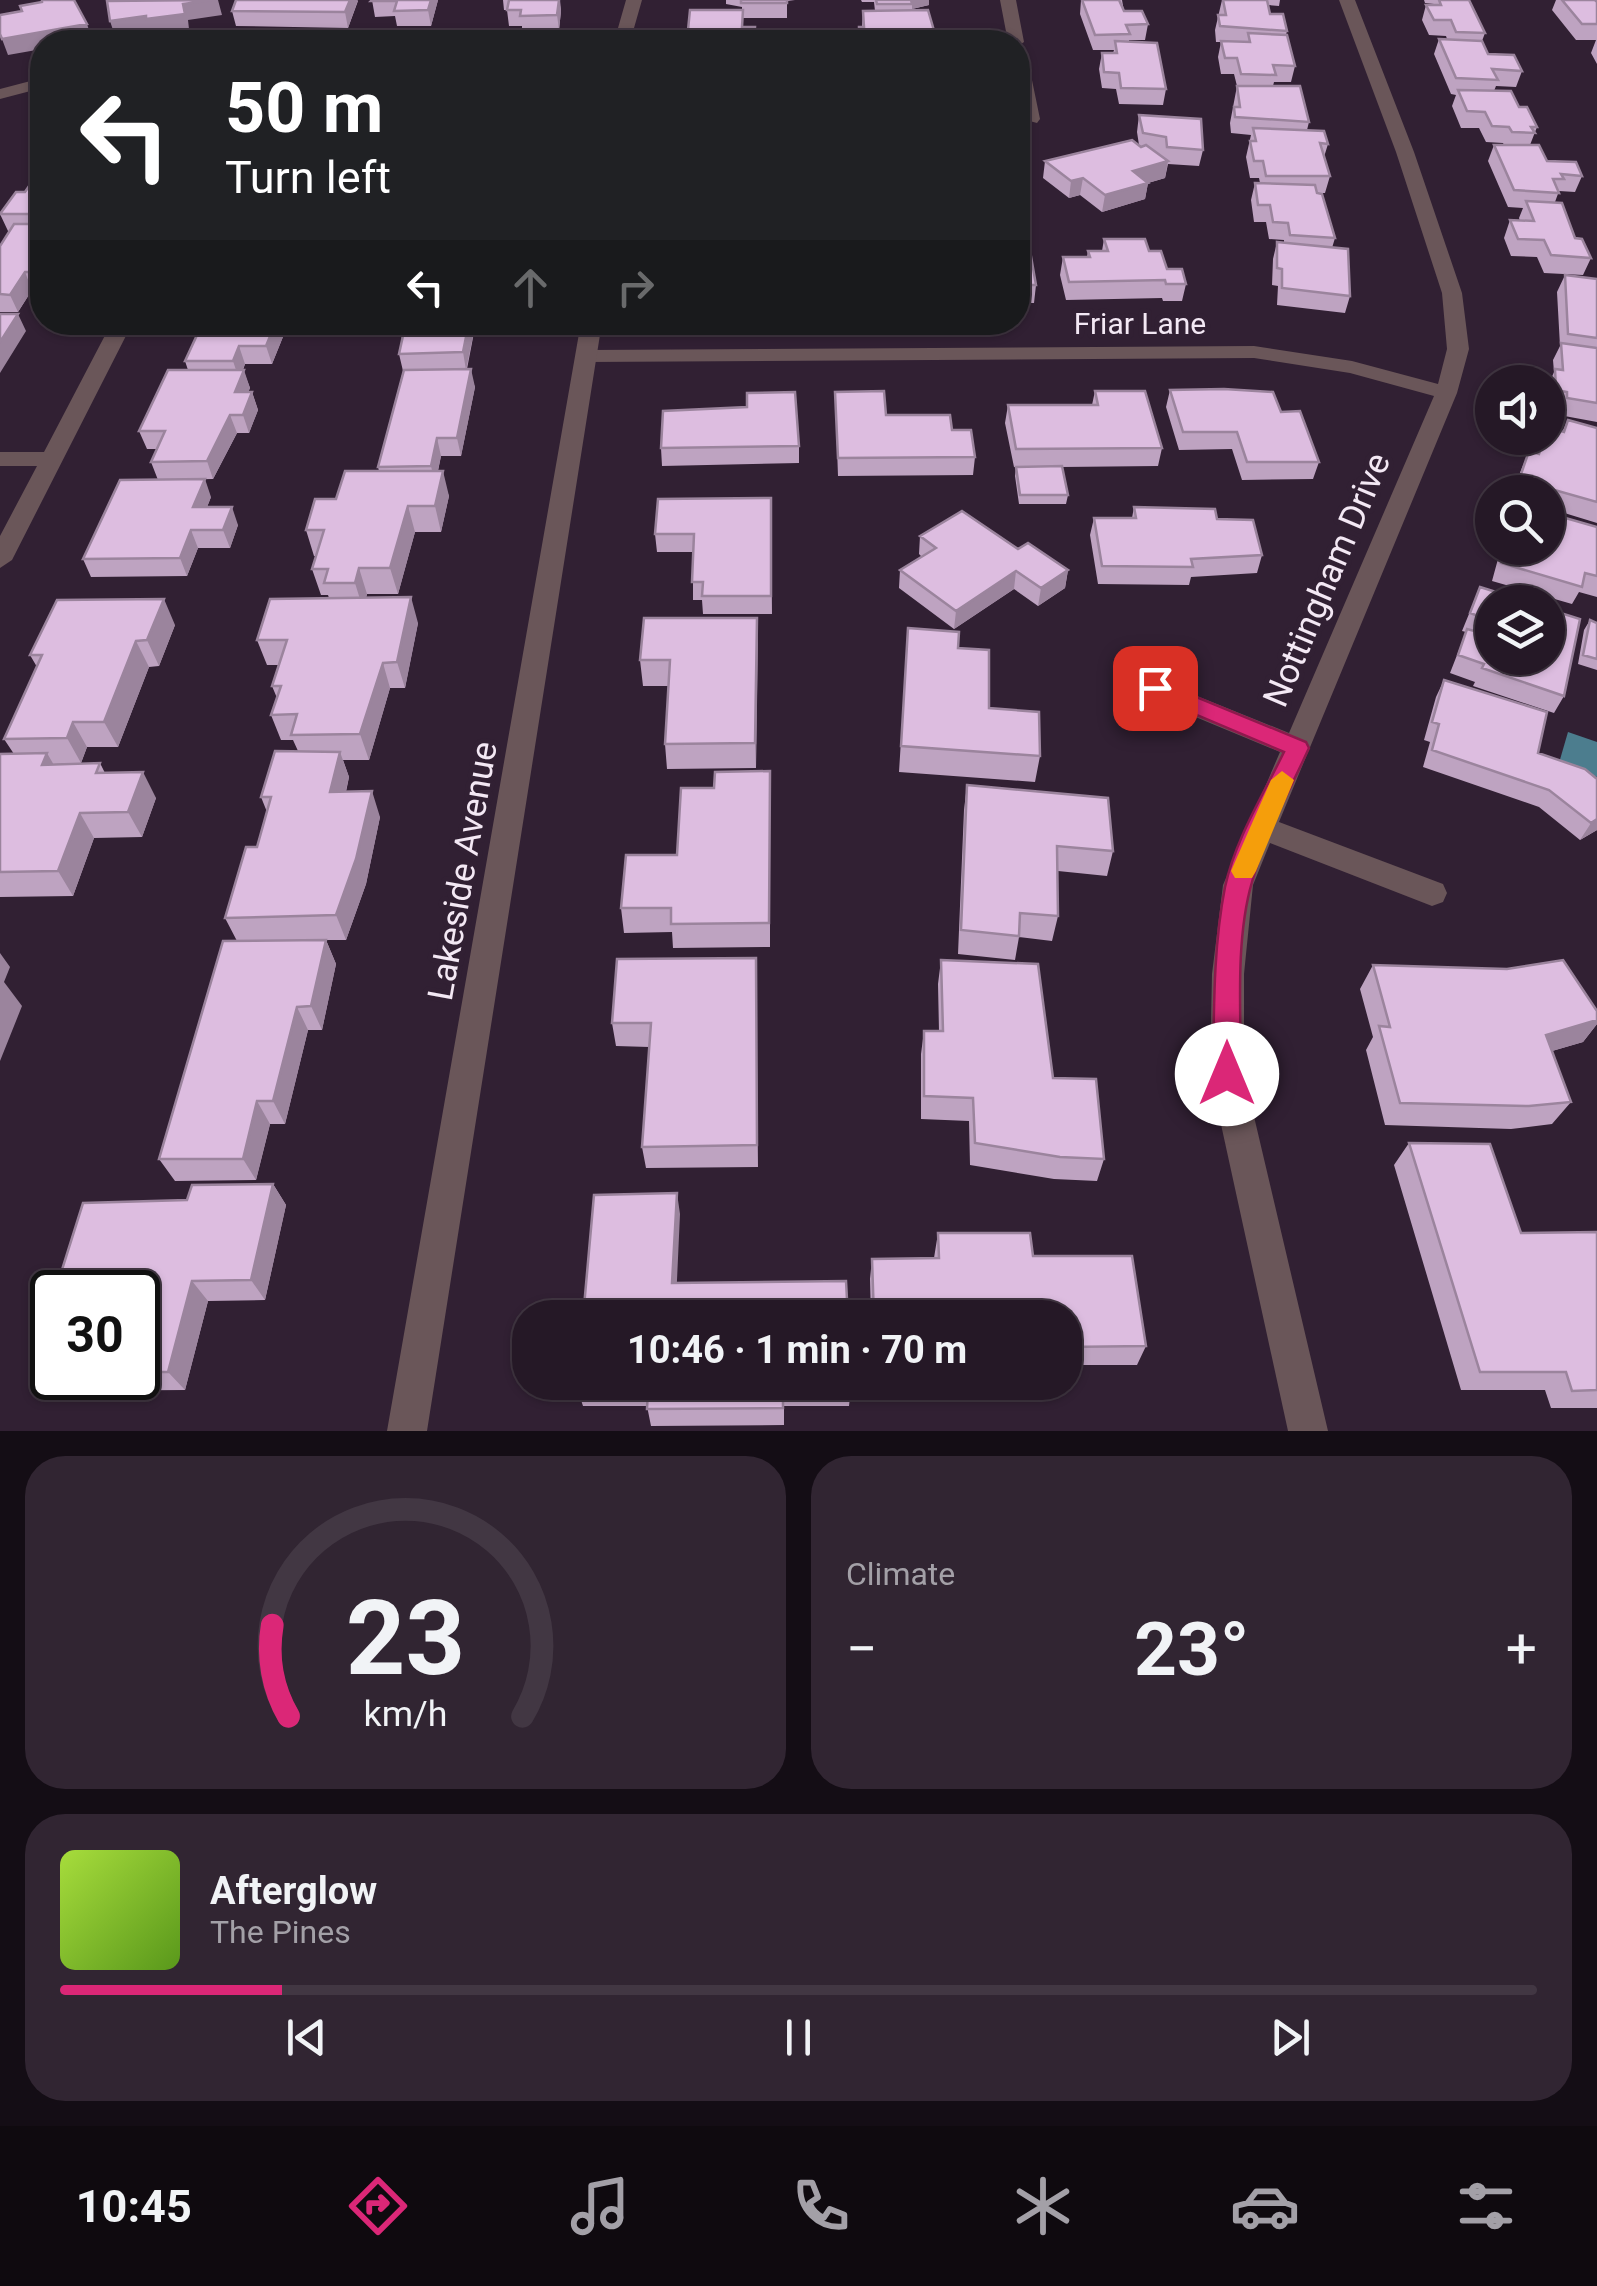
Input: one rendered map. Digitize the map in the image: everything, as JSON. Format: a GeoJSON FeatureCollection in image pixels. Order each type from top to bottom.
{"type":"FeatureCollection","features":[{"type":"Feature","properties":{"kind":"street"},"geometry":{"type":"LineString","coordinates":[[625,30],[634,0]]}},
{"type":"Feature","properties":{"kind":"street"},"geometry":{"type":"LineString","coordinates":[[1008,0],[1014,30]]}},
{"type":"Feature","properties":{"kind":"street","name":"Nottingham Drive"},"geometry":{"type":"LineString","coordinates":[[1308,1431],[1227,1074],[1228,974],[1238,885],[1446,393],[1458,350],[1452,293],[1405,152],[1347,0]]}},
{"type":"Feature","properties":{"kind":"street"},"geometry":{"type":"LineString","coordinates":[[0,94],[30,86]]}},
{"type":"Feature","properties":{"kind":"street"},"geometry":{"type":"LineString","coordinates":[[1030,114],[1031,119]]}},
{"type":"Feature","properties":{"kind":"street"},"geometry":{"type":"LineString","coordinates":[[0,560],[116,335]]}},
{"type":"Feature","properties":{"kind":"street","name":"Lakeside Avenue"},"geometry":{"type":"LineString","coordinates":[[407,1431],[590,335]]}},
{"type":"Feature","properties":{"kind":"street","name":"Friar Lane"},"geometry":{"type":"LineString","coordinates":[[588,356],[1254,352],[1352,367],[1446,393]]}},
{"type":"Feature","properties":{"kind":"street"},"geometry":{"type":"LineString","coordinates":[[0,459],[53,459]]}},
{"type":"Feature","properties":{"kind":"street"},"geometry":{"type":"LineString","coordinates":[[1155,688],[1298,748]]}},
{"type":"Feature","properties":{"kind":"street"},"geometry":{"type":"LineString","coordinates":[[1260,827],[1432,893]]}},
{"type":"Feature","properties":{"kind":"water"},"geometry":{"type":"Polygon","coordinates":[[[1568,732],[1597,742],[1597,777],[1559,763],[1568,732]]]}},
{"type":"Feature","properties":{"kind":"building"},"geometry":{"type":"Polygon","coordinates":[[[74,0],[87,24],[30,30],[30,34],[2,39],[0,15],[42,2],[74,0]]]}},
{"type":"Feature","properties":{"kind":"building"},"geometry":{"type":"Polygon","coordinates":[[[212,0],[183,4],[185,14],[110,21],[107,1],[212,0]]]}},
{"type":"Feature","properties":{"kind":"building"},"geometry":{"type":"Polygon","coordinates":[[[236,0],[350,0],[345,12],[232,11],[236,0]]]}},
{"type":"Feature","properties":{"kind":"building"},"geometry":{"type":"Polygon","coordinates":[[[372,0],[431,0],[428,10],[394,11],[397,1],[372,0]]]}},
{"type":"Feature","properties":{"kind":"building"},"geometry":{"type":"Polygon","coordinates":[[[509,0],[559,0],[557,15],[520,16],[521,10],[507,10],[509,0]]]}},
{"type":"Feature","properties":{"kind":"building"},"geometry":{"type":"Polygon","coordinates":[[[787,0],[787,3],[741,3],[787,0]]]}},
{"type":"Feature","properties":{"kind":"building"},"geometry":{"type":"Polygon","coordinates":[[[876,0],[911,0],[912,4],[877,4],[876,0]]]}},
{"type":"Feature","properties":{"kind":"building"},"geometry":{"type":"Polygon","coordinates":[[[1082,0],[1119,0],[1124,11],[1142,11],[1148,24],[1126,25],[1130,34],[1095,35],[1082,0]]]}},
{"type":"Feature","properties":{"kind":"building"},"geometry":{"type":"Polygon","coordinates":[[[1223,0],[1267,0],[1270,14],[1283,14],[1287,31],[1220,26],[1218,15],[1226,15],[1223,0]]]}},
{"type":"Feature","properties":{"kind":"building"},"geometry":{"type":"Polygon","coordinates":[[[1439,0],[1469,0],[1485,33],[1456,32],[1451,20],[1434,20],[1426,5],[1441,5],[1439,0]]]}},
{"type":"Feature","properties":{"kind":"building"},"geometry":{"type":"Polygon","coordinates":[[[1562,0],[1595,0],[1597,24],[1582,24],[1562,0]]]}},
{"type":"Feature","properties":{"kind":"building"},"geometry":{"type":"Polygon","coordinates":[[[690,10],[743,10],[742,27],[755,27],[755,30],[688,30],[690,10]]]}},
{"type":"Feature","properties":{"kind":"building"},"geometry":{"type":"Polygon","coordinates":[[[928,10],[934,30],[859,30],[864,27],[863,11],[928,10]]]}},
{"type":"Feature","properties":{"kind":"building"},"geometry":{"type":"Polygon","coordinates":[[[1248,33],[1287,35],[1295,66],[1273,65],[1276,75],[1241,74],[1237,58],[1225,58],[1221,41],[1250,42],[1248,33]]]}},
{"type":"Feature","properties":{"kind":"building"},"geometry":{"type":"Polygon","coordinates":[[[1439,39],[1482,41],[1488,54],[1514,55],[1522,71],[1492,69],[1498,80],[1456,78],[1439,39]]]}},
{"type":"Feature","properties":{"kind":"building"},"geometry":{"type":"Polygon","coordinates":[[[1115,41],[1157,43],[1166,89],[1121,88],[1119,73],[1104,72],[1102,53],[1117,53],[1115,41]]]}},
{"type":"Feature","properties":{"kind":"building"},"geometry":{"type":"Polygon","coordinates":[[[1237,86],[1300,86],[1309,122],[1235,117],[1234,107],[1240,107],[1237,86]]]}},
{"type":"Feature","properties":{"kind":"building"},"geometry":{"type":"Polygon","coordinates":[[[1458,90],[1511,91],[1519,107],[1527,107],[1537,127],[1531,127],[1535,133],[1492,126],[1485,112],[1467,111],[1458,90]]]}},
{"type":"Feature","properties":{"kind":"building"},"geometry":{"type":"Polygon","coordinates":[[[1139,115],[1201,119],[1203,150],[1167,147],[1166,137],[1143,133],[1139,115]]]}},
{"type":"Feature","properties":{"kind":"building"},"geometry":{"type":"Polygon","coordinates":[[[1253,128],[1324,131],[1328,144],[1320,143],[1330,176],[1266,176],[1263,161],[1254,161],[1250,141],[1256,141],[1253,128]]]}},
{"type":"Feature","properties":{"kind":"building"},"geometry":{"type":"Polygon","coordinates":[[[1132,140],[1168,161],[1133,171],[1148,183],[1105,195],[1083,178],[1071,181],[1045,161],[1132,140]]]}},
{"type":"Feature","properties":{"kind":"building"},"geometry":{"type":"Polygon","coordinates":[[[1494,145],[1539,145],[1547,161],[1576,162],[1582,176],[1561,174],[1564,179],[1553,179],[1559,193],[1514,190],[1494,145]]]}},
{"type":"Feature","properties":{"kind":"building"},"geometry":{"type":"Polygon","coordinates":[[[1255,183],[1315,185],[1317,193],[1322,194],[1335,238],[1290,235],[1288,223],[1273,222],[1270,205],[1258,205],[1255,183]]]}},
{"type":"Feature","properties":{"kind":"building"},"geometry":{"type":"Polygon","coordinates":[[[30,185],[30,214],[0,214],[16,192],[25,192],[30,185]]]}},
{"type":"Feature","properties":{"kind":"building"},"geometry":{"type":"Polygon","coordinates":[[[1526,201],[1562,203],[1575,238],[1582,239],[1591,258],[1551,255],[1544,240],[1518,239],[1510,220],[1534,221],[1526,201]]]}},
{"type":"Feature","properties":{"kind":"building"},"geometry":{"type":"Polygon","coordinates":[[[14,224],[30,224],[30,272],[25,272],[10,295],[0,294],[0,246],[14,224]]]}},
{"type":"Feature","properties":{"kind":"building"},"geometry":{"type":"Polygon","coordinates":[[[1104,239],[1145,239],[1149,251],[1161,251],[1167,269],[1182,269],[1186,284],[1166,284],[1165,280],[1069,282],[1063,257],[1090,257],[1088,251],[1108,251],[1104,239]]]}},
{"type":"Feature","properties":{"kind":"building"},"geometry":{"type":"Polygon","coordinates":[[[1277,242],[1348,249],[1350,296],[1282,288],[1277,242]]]}},
{"type":"Feature","properties":{"kind":"building"},"geometry":{"type":"Polygon","coordinates":[[[1030,251],[1036,285],[1030,285],[1030,251]]]}},
{"type":"Feature","properties":{"kind":"building"},"geometry":{"type":"Polygon","coordinates":[[[1565,275],[1597,279],[1597,338],[1568,334],[1565,275]]]}},
{"type":"Feature","properties":{"kind":"building"},"geometry":{"type":"Polygon","coordinates":[[[0,314],[18,314],[0,342],[0,314]]]}},
{"type":"Feature","properties":{"kind":"building"},"geometry":{"type":"Polygon","coordinates":[[[197,335],[271,335],[266,346],[239,346],[233,361],[185,361],[197,335]]]}},
{"type":"Feature","properties":{"kind":"building"},"geometry":{"type":"Polygon","coordinates":[[[403,335],[466,335],[463,352],[399,354],[403,335]]]}},
{"type":"Feature","properties":{"kind":"building"},"geometry":{"type":"Polygon","coordinates":[[[1561,343],[1597,348],[1597,403],[1567,398],[1561,343]]]}},
{"type":"Feature","properties":{"kind":"building"},"geometry":{"type":"Polygon","coordinates":[[[471,369],[457,438],[437,438],[431,466],[378,467],[404,370],[471,369]]]}},
{"type":"Feature","properties":{"kind":"building"},"geometry":{"type":"Polygon","coordinates":[[[168,370],[244,370],[235,392],[252,392],[243,415],[230,415],[207,461],[151,462],[165,431],[139,431],[168,370]]]}},
{"type":"Feature","properties":{"kind":"building"},"geometry":{"type":"Polygon","coordinates":[[[1170,390],[1273,392],[1281,412],[1300,411],[1319,462],[1247,462],[1237,432],[1183,432],[1170,390]]]}},
{"type":"Feature","properties":{"kind":"building"},"geometry":{"type":"Polygon","coordinates":[[[884,391],[886,415],[950,415],[952,430],[971,430],[975,457],[838,458],[835,392],[884,391]]]}},
{"type":"Feature","properties":{"kind":"building"},"geometry":{"type":"Polygon","coordinates":[[[1095,391],[1145,391],[1162,448],[1016,449],[1008,405],[1098,405],[1095,391]]]}},
{"type":"Feature","properties":{"kind":"building"},"geometry":{"type":"Polygon","coordinates":[[[795,392],[799,446],[661,448],[663,411],[747,407],[747,393],[795,392]]]}},
{"type":"Feature","properties":{"kind":"building"},"geometry":{"type":"Polygon","coordinates":[[[1568,420],[1597,428],[1597,502],[1565,493],[1565,475],[1521,475],[1528,455],[1565,455],[1568,420]]]}},
{"type":"Feature","properties":{"kind":"building"},"geometry":{"type":"Polygon","coordinates":[[[1062,466],[1068,495],[1020,495],[1016,467],[1062,466]]]}},
{"type":"Feature","properties":{"kind":"building"},"geometry":{"type":"Polygon","coordinates":[[[345,471],[443,471],[435,506],[408,506],[390,568],[359,568],[355,583],[324,583],[328,569],[312,569],[324,530],[306,530],[315,499],[336,499],[345,471]]]}},
{"type":"Feature","properties":{"kind":"building"},"geometry":{"type":"Polygon","coordinates":[[[205,479],[193,507],[232,507],[223,530],[191,530],[180,558],[83,559],[120,480],[205,479]]]}},
{"type":"Feature","properties":{"kind":"building"},"geometry":{"type":"Polygon","coordinates":[[[771,498],[771,596],[702,596],[703,582],[692,582],[694,534],[655,534],[658,499],[771,498]]]}},
{"type":"Feature","properties":{"kind":"building"},"geometry":{"type":"Polygon","coordinates":[[[1134,507],[1215,509],[1217,519],[1253,520],[1262,555],[1191,559],[1193,567],[1102,566],[1094,518],[1136,518],[1134,507]]]}},
{"type":"Feature","properties":{"kind":"building"},"geometry":{"type":"Polygon","coordinates":[[[962,511],[1018,549],[1028,543],[1068,570],[1041,588],[1016,571],[956,611],[900,570],[936,548],[920,536],[962,511]]]}},
{"type":"Feature","properties":{"kind":"building"},"geometry":{"type":"Polygon","coordinates":[[[1565,518],[1597,527],[1597,576],[1585,573],[1582,587],[1508,565],[1565,565],[1565,518]]]}},
{"type":"Feature","properties":{"kind":"building"},"geometry":{"type":"Polygon","coordinates":[[[411,597],[397,662],[383,663],[360,734],[291,735],[297,714],[271,715],[281,686],[272,686],[287,640],[257,640],[270,599],[411,597]]]}},
{"type":"Feature","properties":{"kind":"building"},"geometry":{"type":"Polygon","coordinates":[[[164,599],[147,640],[136,641],[104,722],[73,722],[67,738],[4,739],[42,655],[30,655],[57,600],[164,599]]]}},
{"type":"Feature","properties":{"kind":"building"},"geometry":{"type":"Polygon","coordinates":[[[1565,614],[1580,619],[1564,696],[1502,675],[1565,675],[1565,614]]]}},
{"type":"Feature","properties":{"kind":"building"},"geometry":{"type":"Polygon","coordinates":[[[644,618],[757,618],[755,743],[665,744],[670,660],[640,660],[644,618]]]}},
{"type":"Feature","properties":{"kind":"building"},"geometry":{"type":"Polygon","coordinates":[[[1590,620],[1597,623],[1597,659],[1583,655],[1590,620]]]}},
{"type":"Feature","properties":{"kind":"building"},"geometry":{"type":"Polygon","coordinates":[[[908,628],[959,632],[958,648],[989,650],[989,708],[1039,712],[1040,756],[901,746],[908,628]]]}},
{"type":"Feature","properties":{"kind":"building"},"geometry":{"type":"Polygon","coordinates":[[[1467,629],[1475,631],[1475,661],[1458,655],[1467,629]]]}},
{"type":"Feature","properties":{"kind":"building"},"geometry":{"type":"Polygon","coordinates":[[[1444,680],[1547,712],[1538,753],[1585,769],[1597,779],[1597,819],[1591,823],[1549,790],[1432,750],[1439,724],[1432,722],[1444,680]]]}},
{"type":"Feature","properties":{"kind":"building"},"geometry":{"type":"Polygon","coordinates":[[[275,751],[340,752],[330,792],[372,791],[356,859],[336,915],[225,918],[246,847],[257,847],[271,797],[261,797],[275,751]]]}},
{"type":"Feature","properties":{"kind":"building"},"geometry":{"type":"Polygon","coordinates":[[[47,753],[42,765],[100,763],[96,773],[143,772],[128,812],[80,813],[58,871],[0,872],[0,754],[47,753]]]}},
{"type":"Feature","properties":{"kind":"building"},"geometry":{"type":"Polygon","coordinates":[[[770,771],[769,923],[671,924],[671,908],[621,908],[626,855],[677,855],[681,788],[714,788],[715,772],[770,771]]]}},
{"type":"Feature","properties":{"kind":"building"},"geometry":{"type":"Polygon","coordinates":[[[967,785],[1108,798],[1113,851],[1057,846],[1058,916],[1020,913],[1019,936],[961,930],[967,785]]]}},
{"type":"Feature","properties":{"kind":"building"},"geometry":{"type":"Polygon","coordinates":[[[326,940],[311,1006],[297,1007],[273,1101],[257,1101],[243,1159],[159,1159],[223,941],[326,940]]]}},
{"type":"Feature","properties":{"kind":"building"},"geometry":{"type":"Polygon","coordinates":[[[756,958],[757,1145],[642,1147],[651,1023],[612,1023],[617,959],[756,958]]]}},
{"type":"Feature","properties":{"kind":"building"},"geometry":{"type":"Polygon","coordinates":[[[941,960],[1038,964],[1053,1078],[1096,1079],[1104,1159],[1060,1157],[975,1143],[973,1098],[924,1096],[924,1031],[943,1031],[941,960]]]}},
{"type":"Feature","properties":{"kind":"building"},"geometry":{"type":"Polygon","coordinates":[[[1563,960],[1597,1011],[1597,1020],[1546,1035],[1571,1102],[1529,1106],[1400,1103],[1379,1026],[1390,1027],[1373,965],[1507,969],[1563,960]]]}},
{"type":"Feature","properties":{"kind":"building"},"geometry":{"type":"Polygon","coordinates":[[[1409,1143],[1490,1144],[1521,1233],[1597,1232],[1597,1390],[1572,1391],[1566,1372],[1480,1372],[1409,1143]]]}},
{"type":"Feature","properties":{"kind":"building"},"geometry":{"type":"Polygon","coordinates":[[[273,1184],[251,1280],[192,1281],[168,1372],[160,1372],[160,1270],[62,1270],[83,1203],[187,1200],[192,1185],[273,1184]]]}},
{"type":"Feature","properties":{"kind":"building"},"geometry":{"type":"Polygon","coordinates":[[[677,1193],[672,1283],[846,1281],[847,1300],[585,1300],[594,1195],[677,1193]]]}},
{"type":"Feature","properties":{"kind":"building"},"geometry":{"type":"Polygon","coordinates":[[[938,1233],[1030,1233],[1033,1256],[1132,1256],[1146,1346],[1082,1347],[1082,1300],[873,1300],[872,1259],[939,1258],[938,1233]]]}},
{"type":"Feature","properties":{"kind":"building"},"geometry":{"type":"Polygon","coordinates":[[[647,1400],[783,1400],[783,1408],[647,1409],[647,1400]]]}},
{"type":"Feature","properties":{"kind":"slow traffic"},"geometry":{"type":"LineString","coordinates":[[1244,871],[1282,780]]}},
{"type":"Feature","properties":{"kind":"route"},"geometry":{"type":"LineString","coordinates":[[1155,688],[1298,748],[1260,827],[1238,885],[1228,974],[1227,1074]]}}]}
